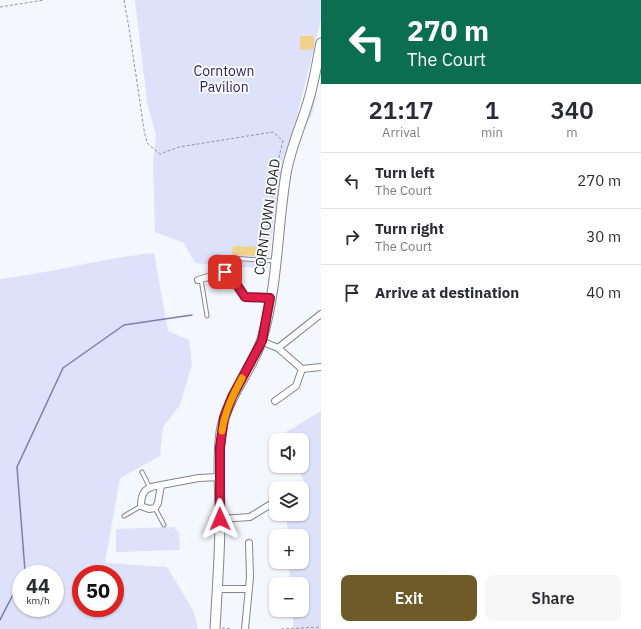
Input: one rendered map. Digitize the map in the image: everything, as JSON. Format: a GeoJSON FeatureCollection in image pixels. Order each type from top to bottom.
{"type":"FeatureCollection","features":[{"type":"Feature","properties":{"kind":"main road","name":"CORNTOWN ROAD"},"geometry":{"type":"LineString","coordinates":[[217,628],[220,447],[224,418],[232,397],[262,341],[276,261],[280,211],[286,172],[290,154],[309,100],[321,43]]}},
{"type":"Feature","properties":{"kind":"street"},"geometry":{"type":"LineString","coordinates":[[200,279],[225,272],[233,279],[245,297],[270,298]]}},
{"type":"Feature","properties":{"kind":"street"},"geometry":{"type":"LineString","coordinates":[[278,348],[321,314]]}},
{"type":"Feature","properties":{"kind":"street"},"geometry":{"type":"LineString","coordinates":[[262,341],[278,348],[302,369],[321,367]]}},
{"type":"Feature","properties":{"kind":"street"},"geometry":{"type":"LineString","coordinates":[[275,401],[296,386],[302,369]]}},
{"type":"Feature","properties":{"kind":"street"},"geometry":{"type":"LineString","coordinates":[[160,485],[158,503],[154,508],[149,509],[141,506],[141,496],[144,490],[149,486],[199,478],[220,477]]}},
{"type":"Feature","properties":{"kind":"street"},"geometry":{"type":"LineString","coordinates":[[220,519],[250,517],[269,505]]}},
{"type":"Feature","properties":{"kind":"street"},"geometry":{"type":"LineString","coordinates":[[245,629],[250,577],[249,543]]}},
{"type":"Feature","properties":{"kind":"street"},"geometry":{"type":"LineString","coordinates":[[217,589],[248,589]]}},
{"type":"Feature","properties":{"kind":"lane"},"geometry":{"type":"LineString","coordinates":[[216,257],[276,261]]}},
{"type":"Feature","properties":{"kind":"lane"},"geometry":{"type":"LineString","coordinates":[[200,279],[207,316]]}},
{"type":"Feature","properties":{"kind":"lane"},"geometry":{"type":"LineString","coordinates":[[142,472],[149,486]]}},
{"type":"Feature","properties":{"kind":"lane"},"geometry":{"type":"LineString","coordinates":[[124,516],[141,506]]}},
{"type":"Feature","properties":{"kind":"lane"},"geometry":{"type":"LineString","coordinates":[[154,508],[164,525]]}},
{"type":"Feature","properties":{"kind":"path"},"geometry":{"type":"LineString","coordinates":[[0,7],[44,0]]}},
{"type":"Feature","properties":{"kind":"path"},"geometry":{"type":"LineString","coordinates":[[124,0],[130,28],[147,143],[160,154],[179,147],[273,132],[282,141],[276,167],[267,232],[263,246],[264,260]]}},
{"type":"Feature","properties":{"kind":"path"},"geometry":{"type":"LineString","coordinates":[[281,629],[321,627]]}},
{"type":"Feature","properties":{"kind":"path"},"geometry":{"type":"LineString","coordinates":[[217,628],[232,629]]}},
{"type":"Feature","properties":{"kind":"green space","name":"Corntown Pavilion"},"geometry":{"type":"Polygon","coordinates":[[[135,0],[321,0],[321,20],[294,128],[283,159],[267,269],[195,263],[184,243],[155,232],[153,160],[156,135],[147,102],[135,0]]]}},
{"type":"Feature","properties":{"kind":"green space"},"geometry":{"type":"Polygon","coordinates":[[[321,55],[321,78],[319,78],[313,112],[302,135],[321,55]]]}},
{"type":"Feature","properties":{"kind":"green space"},"geometry":{"type":"Polygon","coordinates":[[[154,253],[168,331],[189,340],[192,364],[180,405],[163,427],[160,456],[120,478],[105,563],[167,567],[194,612],[198,629],[0,629],[0,279],[154,253]]]}},
{"type":"Feature","properties":{"kind":"green space"},"geometry":{"type":"Polygon","coordinates":[[[321,411],[321,629],[294,629],[293,617],[309,617],[309,577],[290,577],[289,569],[309,569],[309,529],[287,529],[287,521],[309,521],[309,481],[304,481],[300,473],[309,473],[309,433],[285,433],[321,411]]]}},
{"type":"Feature","properties":{"kind":"green space"},"geometry":{"type":"Polygon","coordinates":[[[174,527],[179,533],[180,550],[116,552],[116,529],[174,527]]]}},
{"type":"Feature","properties":{"kind":"building"},"geometry":{"type":"Polygon","coordinates":[[[300,36],[314,36],[314,49],[300,50],[300,36]]]}},
{"type":"Feature","properties":{"kind":"building"},"geometry":{"type":"Polygon","coordinates":[[[233,246],[260,247],[261,256],[232,255],[233,246]]]}},
{"type":"Feature","properties":{"kind":"waterway"},"geometry":{"type":"LineString","coordinates":[[25,565],[17,467],[63,368],[124,325],[192,315]]}},
{"type":"Feature","properties":{"kind":"waterway"},"geometry":{"type":"LineString","coordinates":[[0,620],[12,597]]}},
{"type":"Feature","properties":{"kind":"slow traffic"},"geometry":{"type":"LineString","coordinates":[[222,431],[224,418],[232,397],[242,378]]}},
{"type":"Feature","properties":{"kind":"route"},"geometry":{"type":"LineString","coordinates":[[220,519],[220,447],[224,418],[232,397],[262,341],[270,298],[245,297],[233,279],[225,272]]}}]}
